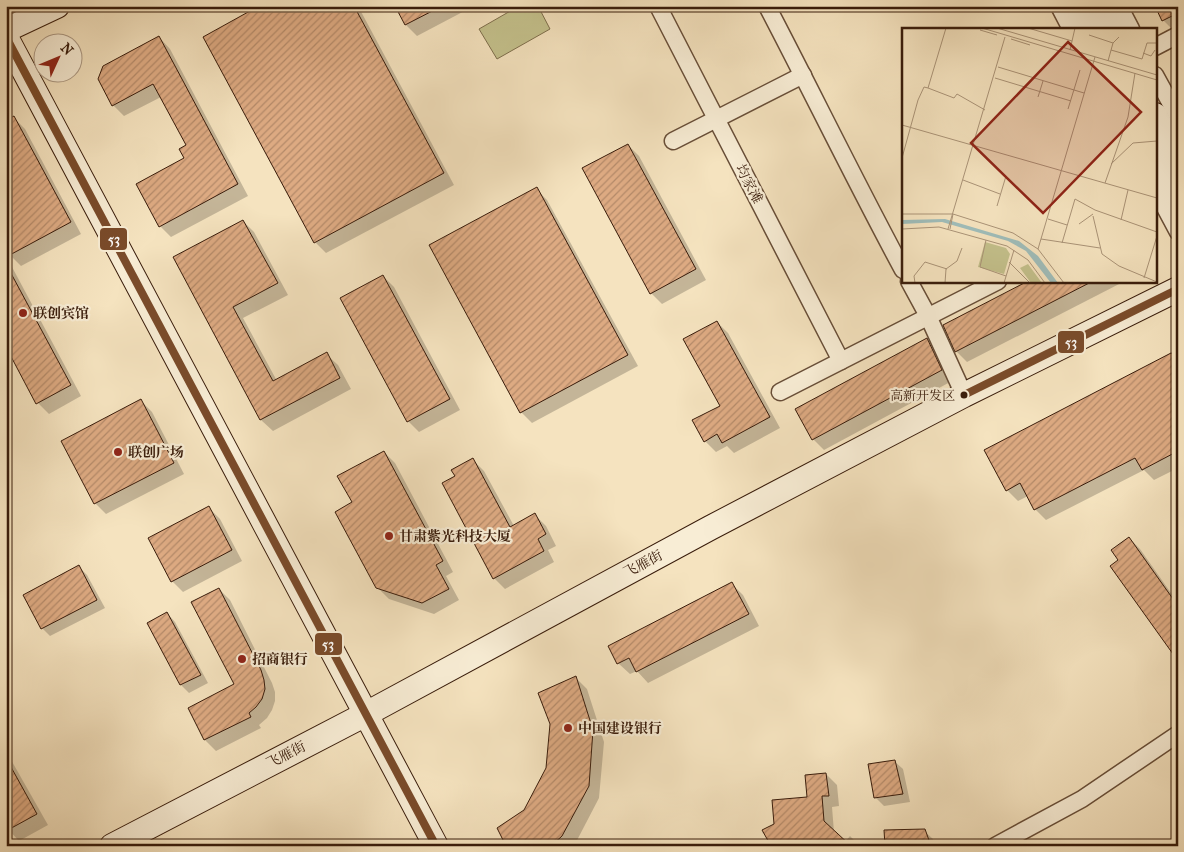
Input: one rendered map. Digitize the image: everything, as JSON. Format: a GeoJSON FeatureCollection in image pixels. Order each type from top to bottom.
{"type":"FeatureCollection","features":[{"type":"Feature","properties":{"kind":"main road"},"geometry":{"type":"LineString","coordinates":[[6,30],[58,6]]}},
{"type":"Feature","properties":{"kind":"main road"},"geometry":{"type":"LineString","coordinates":[[1078,6],[1089,28]]}},
{"type":"Feature","properties":{"kind":"main road"},"geometry":{"type":"LineString","coordinates":[[1098,6],[1109,28]]}},
{"type":"Feature","properties":{"kind":"main road"},"geometry":{"type":"LineString","coordinates":[[6,37],[436,846]]}},
{"type":"Feature","properties":{"kind":"main road"},"geometry":{"type":"LineString","coordinates":[[1156,117],[1178,158]]}},
{"type":"Feature","properties":{"kind":"main road"},"geometry":{"type":"LineString","coordinates":[[1156,154],[1178,195]]}},
{"type":"Feature","properties":{"kind":"main road","name":"飞雁街"},"geometry":{"type":"LineString","coordinates":[[112,846],[366,714],[710,528],[964,395],[1178,289]]}},
{"type":"Feature","properties":{"kind":"street","name":"均家滩"},"geometry":{"type":"LineString","coordinates":[[658,6],[841,361]]}},
{"type":"Feature","properties":{"kind":"street"},"geometry":{"type":"LineString","coordinates":[[767,6],[861,192],[902,268]]}},
{"type":"Feature","properties":{"kind":"street"},"geometry":{"type":"LineString","coordinates":[[1059,6],[1070,28]]}},
{"type":"Feature","properties":{"kind":"street"},"geometry":{"type":"LineString","coordinates":[[1119,6],[1130,28]]}},
{"type":"Feature","properties":{"kind":"street"},"geometry":{"type":"LineString","coordinates":[[1156,46],[1178,35]]}},
{"type":"Feature","properties":{"kind":"street"},"geometry":{"type":"LineString","coordinates":[[673,141],[803,75]]}},
{"type":"Feature","properties":{"kind":"street"},"geometry":{"type":"LineString","coordinates":[[1156,77],[1178,117]]}},
{"type":"Feature","properties":{"kind":"street"},"geometry":{"type":"LineString","coordinates":[[1156,192],[1178,232]]}},
{"type":"Feature","properties":{"kind":"street"},"geometry":{"type":"LineString","coordinates":[[910,282],[928,316],[964,395]]}},
{"type":"Feature","properties":{"kind":"street"},"geometry":{"type":"LineString","coordinates":[[780,392],[996,282]]}},
{"type":"Feature","properties":{"kind":"street"},"geometry":{"type":"LineString","coordinates":[[995,846],[1082,799],[1178,734]]}},
{"type":"Feature","properties":{"kind":"shaded area"},"geometry":{"type":"Polygon","coordinates":[[[519,6],[538,6],[550,29],[497,59],[479,29],[519,6]]]}},
{"type":"Feature","properties":{"kind":"building"},"geometry":{"type":"Polygon","coordinates":[[[259,6],[354,6],[444,173],[314,243],[203,37],[259,6]]]}},
{"type":"Feature","properties":{"kind":"building"},"geometry":{"type":"Polygon","coordinates":[[[395,6],[442,6],[405,25],[395,6]]]}},
{"type":"Feature","properties":{"kind":"building"},"geometry":{"type":"Polygon","coordinates":[[[1155,6],[1178,6],[1178,13],[1162,21],[1155,6]]]}},
{"type":"Feature","properties":{"kind":"building"},"geometry":{"type":"Polygon","coordinates":[[[159,36],[238,184],[159,227],[136,184],[184,158],[179,149],[186,145],[153,84],[112,106],[98,79],[103,66],[159,36]]]}},
{"type":"Feature","properties":{"kind":"building"},"geometry":{"type":"Polygon","coordinates":[[[14,116],[71,222],[6,257],[6,120],[14,116]]]}},
{"type":"Feature","properties":{"kind":"building"},"geometry":{"type":"Polygon","coordinates":[[[628,144],[696,269],[650,294],[582,168],[628,144]]]}},
{"type":"Feature","properties":{"kind":"building"},"geometry":{"type":"Polygon","coordinates":[[[537,187],[628,355],[520,413],[429,245],[537,187]]]}},
{"type":"Feature","properties":{"kind":"building"},"geometry":{"type":"Polygon","coordinates":[[[243,220],[278,283],[233,307],[273,381],[327,352],[340,378],[260,420],[173,257],[243,220]]]}},
{"type":"Feature","properties":{"kind":"building"},"geometry":{"type":"Polygon","coordinates":[[[6,264],[71,385],[36,404],[6,347],[6,264]]]}},
{"type":"Feature","properties":{"kind":"building"},"geometry":{"type":"Polygon","coordinates":[[[383,275],[450,399],[407,422],[340,298],[383,275]]]}},
{"type":"Feature","properties":{"kind":"building"},"geometry":{"type":"Polygon","coordinates":[[[1026,282],[1091,282],[955,352],[943,325],[1026,282]]]}},
{"type":"Feature","properties":{"kind":"building"},"geometry":{"type":"Polygon","coordinates":[[[717,321],[770,417],[722,443],[717,434],[704,442],[692,420],[720,406],[683,339],[717,321]]]}},
{"type":"Feature","properties":{"kind":"building"},"geometry":{"type":"Polygon","coordinates":[[[927,338],[942,370],[812,440],[795,409],[927,338]]]}},
{"type":"Feature","properties":{"kind":"building"},"geometry":{"type":"Polygon","coordinates":[[[1171,353],[1178,355],[1178,451],[1142,470],[1135,458],[1034,510],[1020,483],[1006,491],[984,450],[1171,353]]]}},
{"type":"Feature","properties":{"kind":"building","name":"联创广场"},"geometry":{"type":"Polygon","coordinates":[[[141,399],[174,463],[94,504],[61,441],[141,399]]]}},
{"type":"Feature","properties":{"kind":"building","name":"甘肃紫光科技大厦"},"geometry":{"type":"Polygon","coordinates":[[[384,451],[443,561],[436,565],[449,589],[422,603],[376,588],[335,512],[352,502],[337,476],[384,451]]]}},
{"type":"Feature","properties":{"kind":"building"},"geometry":{"type":"Polygon","coordinates":[[[473,458],[510,527],[535,513],[546,534],[538,539],[544,551],[493,579],[442,483],[455,476],[451,470],[473,458]]]}},
{"type":"Feature","properties":{"kind":"building"},"geometry":{"type":"Polygon","coordinates":[[[209,506],[232,550],[171,582],[148,538],[209,506]]]}},
{"type":"Feature","properties":{"kind":"building"},"geometry":{"type":"Polygon","coordinates":[[[1129,537],[1178,606],[1178,661],[1110,566],[1118,560],[1111,550],[1129,537]]]}},
{"type":"Feature","properties":{"kind":"building"},"geometry":{"type":"Polygon","coordinates":[[[79,565],[97,600],[41,629],[23,595],[79,565]]]}},
{"type":"Feature","properties":{"kind":"building"},"geometry":{"type":"Polygon","coordinates":[[[732,582],[749,614],[636,672],[629,658],[617,664],[608,646],[732,582]]]}},
{"type":"Feature","properties":{"kind":"building"},"geometry":{"type":"Polygon","coordinates":[[[219,588],[261,670],[265,689],[262,699],[249,713],[251,717],[204,740],[188,708],[234,684],[191,602],[219,588]]]}},
{"type":"Feature","properties":{"kind":"building"},"geometry":{"type":"Polygon","coordinates":[[[167,612],[201,675],[180,685],[147,623],[167,612]]]}},
{"type":"Feature","properties":{"kind":"building"},"geometry":{"type":"Polygon","coordinates":[[[576,676],[593,730],[589,786],[562,836],[551,846],[506,846],[497,828],[524,810],[546,768],[550,724],[538,693],[576,676]]]}},
{"type":"Feature","properties":{"kind":"building"},"geometry":{"type":"Polygon","coordinates":[[[6,758],[37,814],[6,831],[6,758]]]}},
{"type":"Feature","properties":{"kind":"building"},"geometry":{"type":"Polygon","coordinates":[[[895,760],[903,794],[874,798],[868,764],[895,760]]]}},
{"type":"Feature","properties":{"kind":"building"},"geometry":{"type":"Polygon","coordinates":[[[826,773],[829,796],[822,796],[824,821],[851,846],[771,846],[762,830],[774,824],[772,800],[807,797],[805,775],[826,773]]]}},
{"type":"Feature","properties":{"kind":"building"},"geometry":{"type":"Polygon","coordinates":[[[925,829],[931,846],[885,846],[884,830],[925,829]]]}},
{"type":"Feature","properties":{"kind":"transit line","name":"53"},"geometry":{"type":"LineString","coordinates":[[6,37],[436,846]]}},
{"type":"Feature","properties":{"kind":"transit line","name":"53"},"geometry":{"type":"LineString","coordinates":[[964,395],[1178,289]]}},
{"type":"Feature","properties":{"kind":"place","name":"联创宾馆"},"geometry":{"type":"Point","coordinates":[23,313]}},
{"type":"Feature","properties":{"kind":"place","name":"高新开发区"},"geometry":{"type":"Point","coordinates":[964,395]}},
{"type":"Feature","properties":{"kind":"place","name":"联创广场"},"geometry":{"type":"Point","coordinates":[118,452]}},
{"type":"Feature","properties":{"kind":"place","name":"甘肃紫光科技大厦"},"geometry":{"type":"Point","coordinates":[389,536]}},
{"type":"Feature","properties":{"kind":"place","name":"招商银行"},"geometry":{"type":"Point","coordinates":[242,659]}},
{"type":"Feature","properties":{"kind":"place","name":"中国建设银行"},"geometry":{"type":"Point","coordinates":[568,728]}}]}
